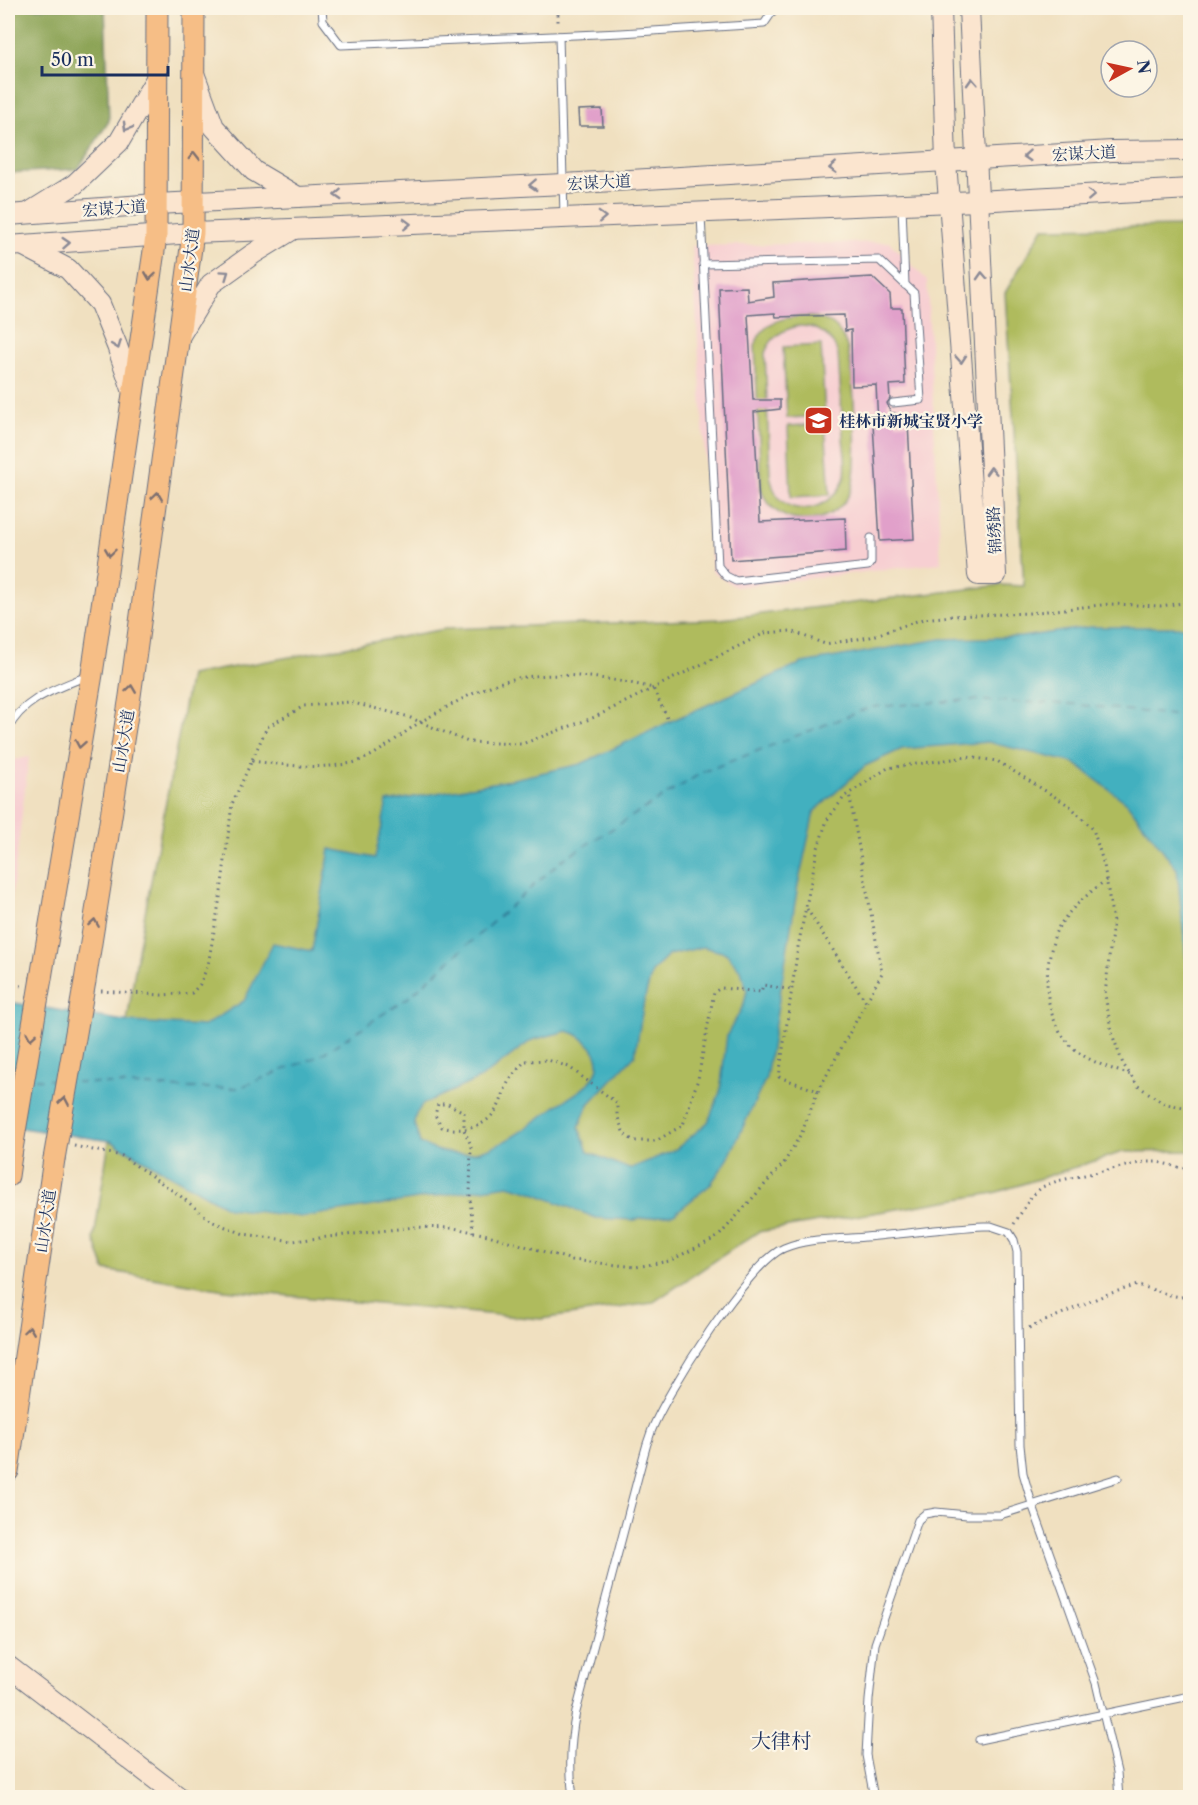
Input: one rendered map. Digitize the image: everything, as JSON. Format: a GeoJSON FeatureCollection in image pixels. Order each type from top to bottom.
{"type":"FeatureCollection","features":[{"type":"Feature","properties":{"kind":"main road"},"geometry":{"type":"LineString","coordinates":[[8,1176],[36,982],[92,674],[156,237],[157,8]]}},
{"type":"Feature","properties":{"kind":"main road","name":"山水大道"},"geometry":{"type":"LineString","coordinates":[[8,1470],[54,1159],[88,986],[193,233],[194,8]]}},
{"type":"Feature","properties":{"kind":"main road","name":"锦绣路"},"geometry":{"type":"LineString","coordinates":[[941,8],[946,162],[978,575],[996,575],[969,8]]}},
{"type":"Feature","properties":{"kind":"main road"},"geometry":{"type":"LineString","coordinates":[[194,72],[214,127],[254,171],[298,197]]}},
{"type":"Feature","properties":{"kind":"main road"},"geometry":{"type":"LineString","coordinates":[[28,214],[75,184],[119,142],[157,77]]}},
{"type":"Feature","properties":{"kind":"main road","name":"宏谋大道"},"geometry":{"type":"LineString","coordinates":[[8,215],[156,204],[564,184],[1112,151],[1191,150]]}},
{"type":"Feature","properties":{"kind":"main road","name":"宏谋大道"},"geometry":{"type":"LineString","coordinates":[[16,246],[193,233],[978,201],[1191,189]]}},
{"type":"Feature","properties":{"kind":"main road"},"geometry":{"type":"LineString","coordinates":[[179,337],[211,284],[253,254],[294,229]]}},
{"type":"Feature","properties":{"kind":"main road"},"geometry":{"type":"LineString","coordinates":[[16,246],[68,269],[100,304],[133,392]]}},
{"type":"Feature","properties":{"kind":"main road"},"geometry":{"type":"LineString","coordinates":[[8,1666],[180,1797]]}},
{"type":"Feature","properties":{"kind":"lane"},"geometry":{"type":"LineString","coordinates":[[322,8],[323,21],[341,45],[559,36],[764,24],[775,8]]}},
{"type":"Feature","properties":{"kind":"lane"},"geometry":{"type":"LineString","coordinates":[[559,36],[564,218]]}},
{"type":"Feature","properties":{"kind":"lane"},"geometry":{"type":"LineString","coordinates":[[902,204],[905,285]]}},
{"type":"Feature","properties":{"kind":"lane"},"geometry":{"type":"LineString","coordinates":[[701,213],[717,562],[720,570],[736,581],[868,566],[872,562],[871,537]]}},
{"type":"Feature","properties":{"kind":"lane"},"geometry":{"type":"LineString","coordinates":[[703,264],[879,260],[914,293],[921,400],[892,403]]}},
{"type":"Feature","properties":{"kind":"lane"},"geometry":{"type":"LineString","coordinates":[[8,729],[21,710],[38,696],[92,674]]}},
{"type":"Feature","properties":{"kind":"lane"},"geometry":{"type":"LineString","coordinates":[[573,1797],[570,1741],[576,1712],[651,1431],[666,1401],[724,1309],[764,1262],[781,1249],[808,1240],[862,1238],[984,1226],[992,1226],[1009,1232],[1017,1252],[1020,1445],[1023,1473],[1096,1683],[1117,1772],[1119,1797]]}},
{"type":"Feature","properties":{"kind":"lane"},"geometry":{"type":"LineString","coordinates":[[874,1797],[866,1755],[875,1644],[918,1520],[925,1514],[936,1512],[1000,1515],[1118,1478]]}},
{"type":"Feature","properties":{"kind":"lane"},"geometry":{"type":"LineString","coordinates":[[979,1740],[1191,1696]]}},
{"type":"Feature","properties":{"kind":"path"},"geometry":{"type":"LineString","coordinates":[[558,8],[559,36]]}},
{"type":"Feature","properties":{"kind":"path"},"geometry":{"type":"LineString","coordinates":[[88,986],[162,995],[192,993],[200,984],[208,965],[221,892],[232,804],[267,727],[304,706],[350,702],[406,716],[468,742],[522,744],[595,717],[765,633],[791,632],[825,644],[870,637],[933,618],[1020,614],[1110,604],[1160,606],[1191,602]]}},
{"type":"Feature","properties":{"kind":"path"},"geometry":{"type":"LineString","coordinates":[[252,761],[311,768],[354,763],[389,745],[421,722],[482,690],[516,678],[559,675],[621,680],[654,688]]}},
{"type":"Feature","properties":{"kind":"path"},"geometry":{"type":"LineString","coordinates":[[654,688],[669,722]]}},
{"type":"Feature","properties":{"kind":"path"},"geometry":{"type":"LineString","coordinates":[[818,1091],[779,1077],[806,908],[817,851],[827,820],[845,796],[888,768],[967,757],[997,761],[1070,806],[1093,829],[1106,880],[1113,922],[1105,995],[1112,1034],[1123,1064],[1138,1086],[1165,1104],[1191,1108]]}},
{"type":"Feature","properties":{"kind":"path"},"geometry":{"type":"LineString","coordinates":[[73,1146],[122,1156],[213,1222],[244,1234],[293,1241],[415,1227],[454,1228],[572,1260],[636,1267],[669,1261],[717,1237],[784,1163],[802,1132],[818,1091],[882,973],[849,793]]}},
{"type":"Feature","properties":{"kind":"path"},"geometry":{"type":"LineString","coordinates":[[1106,880],[1078,902],[1057,930],[1048,965],[1047,995],[1053,1021],[1071,1046],[1101,1065],[1131,1075]]}},
{"type":"Feature","properties":{"kind":"path"},"geometry":{"type":"LineString","coordinates":[[806,908],[866,1002]]}},
{"type":"Feature","properties":{"kind":"path"},"geometry":{"type":"LineString","coordinates":[[8,985],[36,982]]}},
{"type":"Feature","properties":{"kind":"path"},"geometry":{"type":"LineString","coordinates":[[473,1232],[470,1197],[471,1145],[464,1130],[464,1113],[448,1104],[438,1104],[435,1115],[442,1127],[457,1131],[464,1130],[471,1129],[484,1122],[497,1108],[510,1079],[525,1061],[548,1060],[569,1067],[617,1103],[617,1115],[624,1134],[634,1141],[656,1141],[683,1125],[698,1079],[714,992],[721,988],[761,993],[763,985],[792,990]]}},
{"type":"Feature","properties":{"kind":"path"},"geometry":{"type":"LineString","coordinates":[[1009,1232],[1031,1197],[1042,1187],[1056,1181],[1144,1162],[1158,1162],[1191,1170]]}},
{"type":"Feature","properties":{"kind":"path"},"geometry":{"type":"LineString","coordinates":[[1019,1332],[1105,1295],[1138,1285],[1170,1295],[1191,1296]]}},
{"type":"Feature","properties":{"kind":"shaded area","name":"桂林市新城宝贤小学"},"geometry":{"type":"Polygon","coordinates":[[[889,242],[927,280],[941,563],[735,587],[712,571],[692,246],[889,242]]]}},
{"type":"Feature","properties":{"kind":"shaded area"},"geometry":{"type":"Polygon","coordinates":[[[29,757],[8,925],[8,761],[29,757]]]}},
{"type":"Feature","properties":{"kind":"green space"},"geometry":{"type":"Polygon","coordinates":[[[8,8],[105,8],[109,121],[78,169],[8,173],[8,8]]]}},
{"type":"Feature","properties":{"kind":"green space"},"geometry":{"type":"Polygon","coordinates":[[[1190,226],[1190,1151],[1123,1152],[994,1193],[758,1232],[652,1303],[541,1319],[225,1290],[105,1270],[94,1239],[138,950],[190,675],[445,629],[721,619],[1001,585],[1024,586],[1005,293],[1043,228],[1190,226]]]}},
{"type":"Feature","properties":{"kind":"green space"},"geometry":{"type":"Polygon","coordinates":[[[807,316],[822,319],[839,331],[846,343],[851,368],[855,447],[853,482],[850,493],[842,505],[830,514],[817,519],[790,518],[778,512],[768,502],[761,489],[755,345],[758,337],[768,326],[794,317],[807,316]],[[805,326],[782,332],[770,343],[765,353],[771,480],[780,499],[799,508],[809,508],[828,500],[842,485],[846,471],[838,355],[828,337],[812,327],[805,326]]]}},
{"type":"Feature","properties":{"kind":"green space"},"geometry":{"type":"Polygon","coordinates":[[[821,345],[825,416],[787,418],[783,347],[821,345]]]}},
{"type":"Feature","properties":{"kind":"green space"},"geometry":{"type":"Polygon","coordinates":[[[825,424],[830,495],[791,497],[788,426],[825,424]]]}},
{"type":"Feature","properties":{"kind":"water"},"geometry":{"type":"Polygon","coordinates":[[[1091,627],[1190,627],[1190,967],[1186,957],[1177,869],[1127,803],[1074,763],[988,742],[902,749],[865,766],[814,812],[798,885],[766,1078],[728,1159],[710,1185],[674,1214],[634,1220],[596,1218],[508,1185],[302,1217],[228,1208],[111,1141],[8,1126],[8,1002],[130,1022],[204,1026],[244,1001],[273,943],[312,951],[330,849],[375,858],[387,802],[504,781],[581,764],[802,663],[941,639],[1021,637],[1091,627]],[[703,947],[669,955],[652,972],[644,1001],[635,1055],[588,1105],[579,1127],[588,1152],[629,1169],[675,1150],[708,1122],[720,1092],[727,1035],[744,1004],[747,990],[741,971],[726,953],[703,947]],[[567,1031],[532,1040],[481,1078],[423,1104],[416,1114],[414,1123],[420,1143],[439,1151],[458,1154],[492,1147],[524,1129],[583,1089],[595,1075],[598,1061],[592,1047],[574,1033],[567,1031]]]}},
{"type":"Feature","properties":{"kind":"building"},"geometry":{"type":"Polygon","coordinates":[[[602,109],[603,126],[579,126],[578,110],[602,109]]]}},
{"type":"Feature","properties":{"kind":"building"},"geometry":{"type":"Polygon","coordinates":[[[872,277],[890,294],[891,308],[902,308],[905,384],[889,385],[890,399],[887,403],[891,413],[895,413],[896,424],[908,423],[914,539],[880,541],[873,424],[878,424],[876,385],[852,386],[851,330],[845,331],[844,315],[776,317],[775,313],[748,315],[753,400],[780,400],[780,409],[754,412],[760,522],[845,518],[846,551],[731,560],[719,288],[747,287],[748,301],[774,297],[773,283],[872,277]]]}},
{"type":"Feature","properties":{"kind":"ferry route"},"geometry":{"type":"LineString","coordinates":[[76,1082],[182,1088],[238,1088],[319,1056],[409,997],[562,860],[703,772],[871,707],[969,700],[1071,704],[1190,717]]}},
{"type":"Feature","properties":{"kind":"ferry route"},"geometry":{"type":"LineString","coordinates":[[8,1078],[15,1078]]}},
{"type":"Feature","properties":{"kind":"ferry route"},"geometry":{"type":"LineString","coordinates":[[34,1079],[57,1080]]}},
{"type":"Feature","properties":{"kind":"place","name":"桂林市新城宝贤小学"},"geometry":{"type":"Point","coordinates":[818,421]}},
{"type":"Feature","properties":{"kind":"district","name":"大律村"},"geometry":{"type":"Point","coordinates":[781,1741]}}]}
